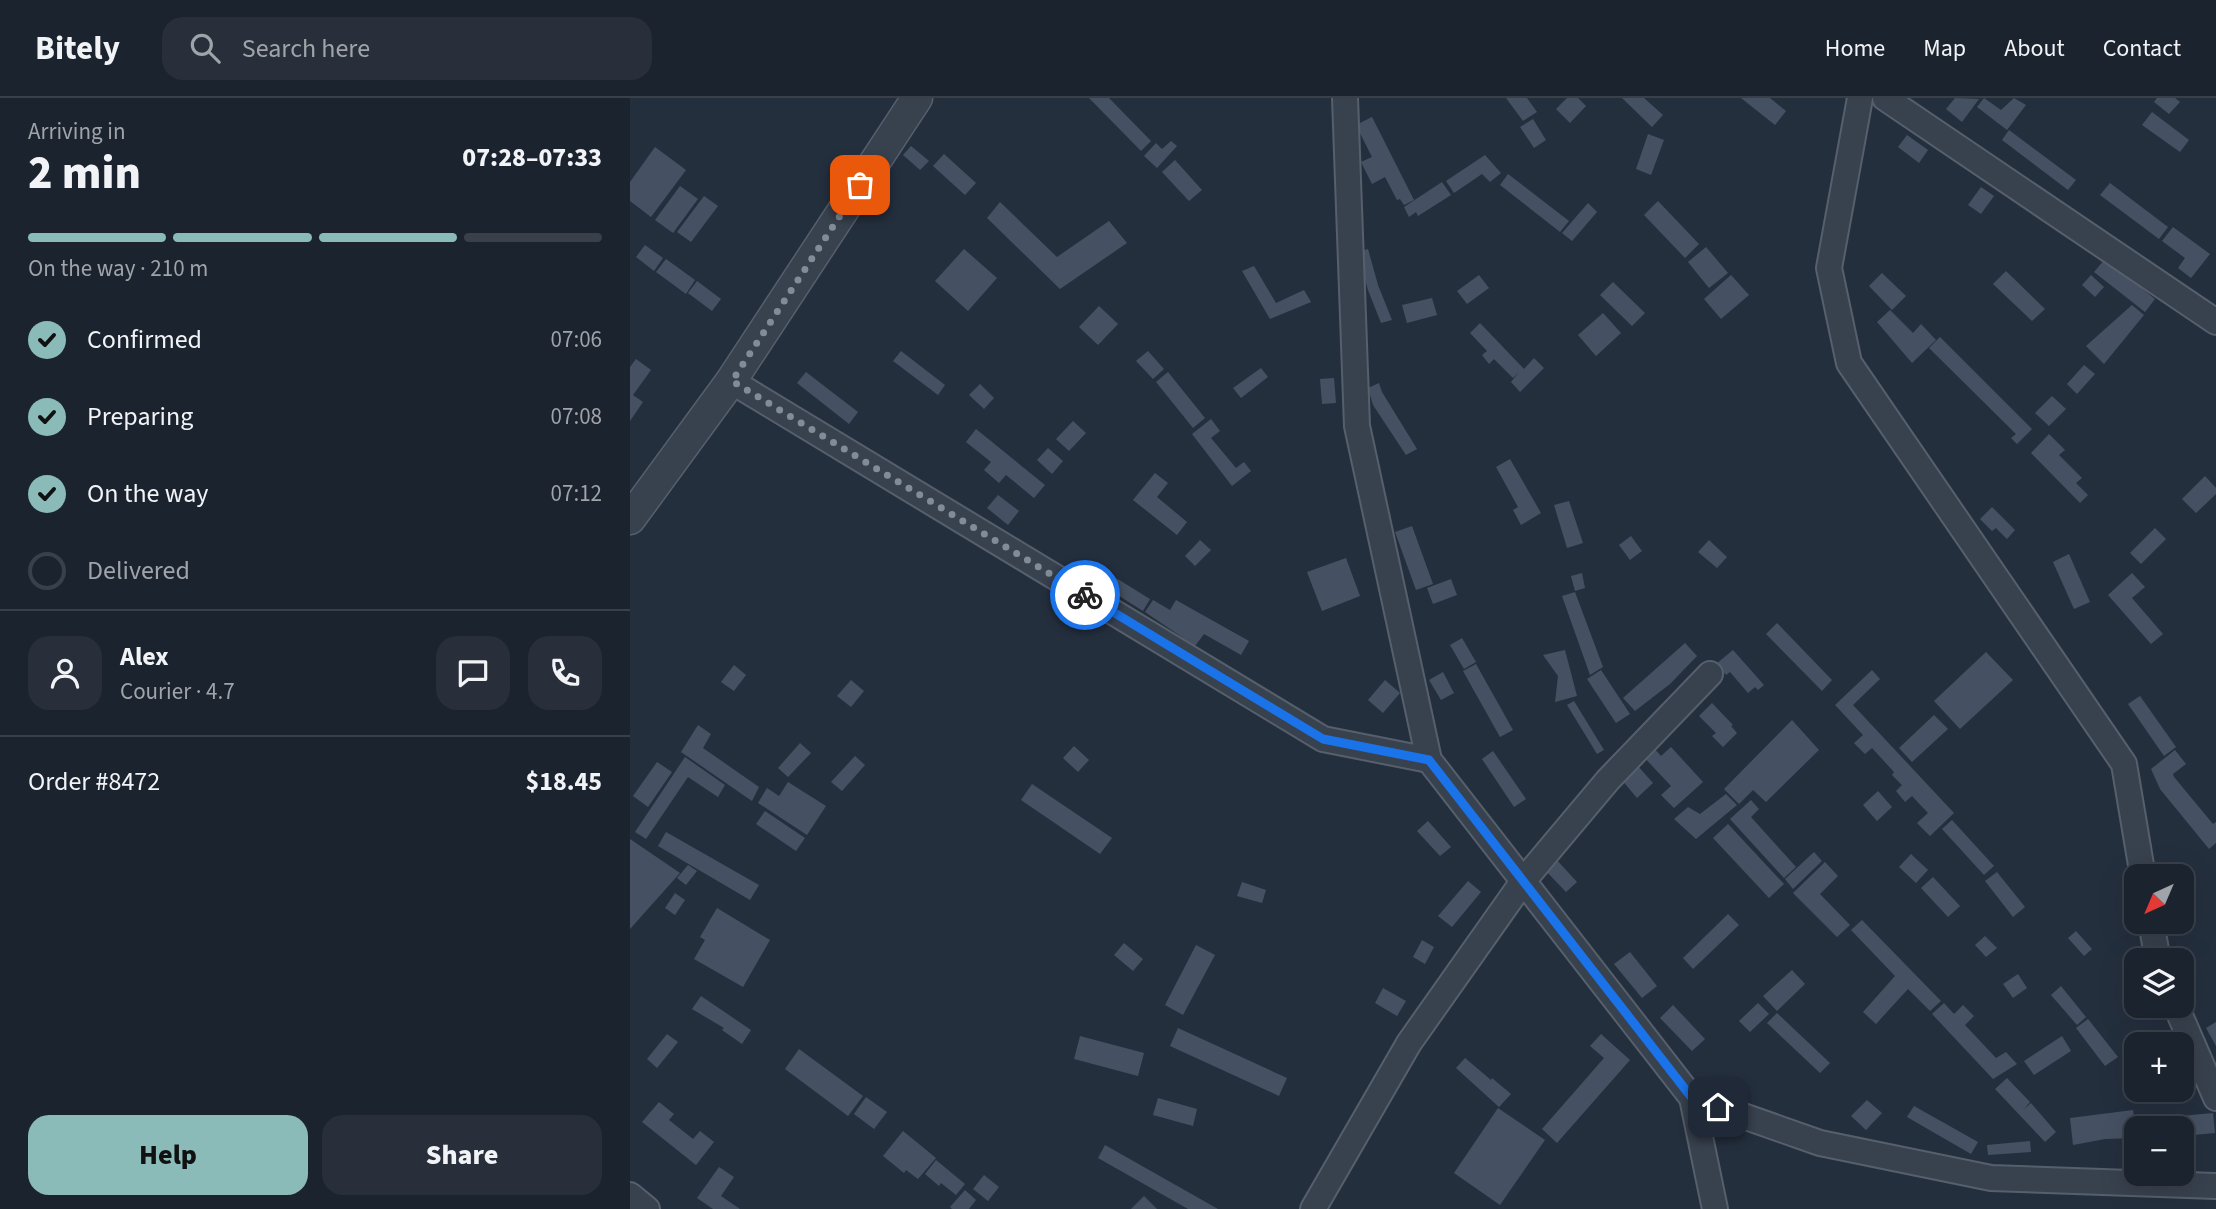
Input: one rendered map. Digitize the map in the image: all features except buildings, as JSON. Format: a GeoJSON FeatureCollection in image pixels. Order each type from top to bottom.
{"type":"FeatureCollection","features":[{"type":"Feature","properties":{"kind":"street"},"geometry":{"type":"LineString","coordinates":[[630,519],[732,381],[917,98]]}},
{"type":"Feature","properties":{"kind":"street"},"geometry":{"type":"LineString","coordinates":[[1345,98],[1357,426],[1429,760],[1692,1098],[1715,1209]]}},
{"type":"Feature","properties":{"kind":"street"},"geometry":{"type":"LineString","coordinates":[[1860,98],[1829,268],[1849,363],[2124,764],[2141,864]]}},
{"type":"Feature","properties":{"kind":"street"},"geometry":{"type":"LineString","coordinates":[[1885,98],[2216,322]]}},
{"type":"Feature","properties":{"kind":"street"},"geometry":{"type":"LineString","coordinates":[[732,381],[1323,739],[1429,760]]}},
{"type":"Feature","properties":{"kind":"street"},"geometry":{"type":"LineString","coordinates":[[1313,1209],[1409,1043],[1524,880],[1608,780],[1710,674]]}},
{"type":"Feature","properties":{"kind":"street"},"geometry":{"type":"LineString","coordinates":[[2181,1018],[2216,1098]]}},
{"type":"Feature","properties":{"kind":"street"},"geometry":{"type":"LineString","coordinates":[[1692,1098],[1820,1143],[1990,1178],[2216,1186]]}},
{"type":"Feature","properties":{"kind":"street"},"geometry":{"type":"LineString","coordinates":[[630,1195],[647,1209]]}},
{"type":"Feature","properties":{"kind":"way so far"},"geometry":{"type":"LineString","coordinates":[[860,185],[732,381],[1085,595]]}},
{"type":"Feature","properties":{"kind":"route"},"geometry":{"type":"LineString","coordinates":[[1085,595],[1323,739],[1429,760],[1692,1098],[1718,1107]]}}]}
